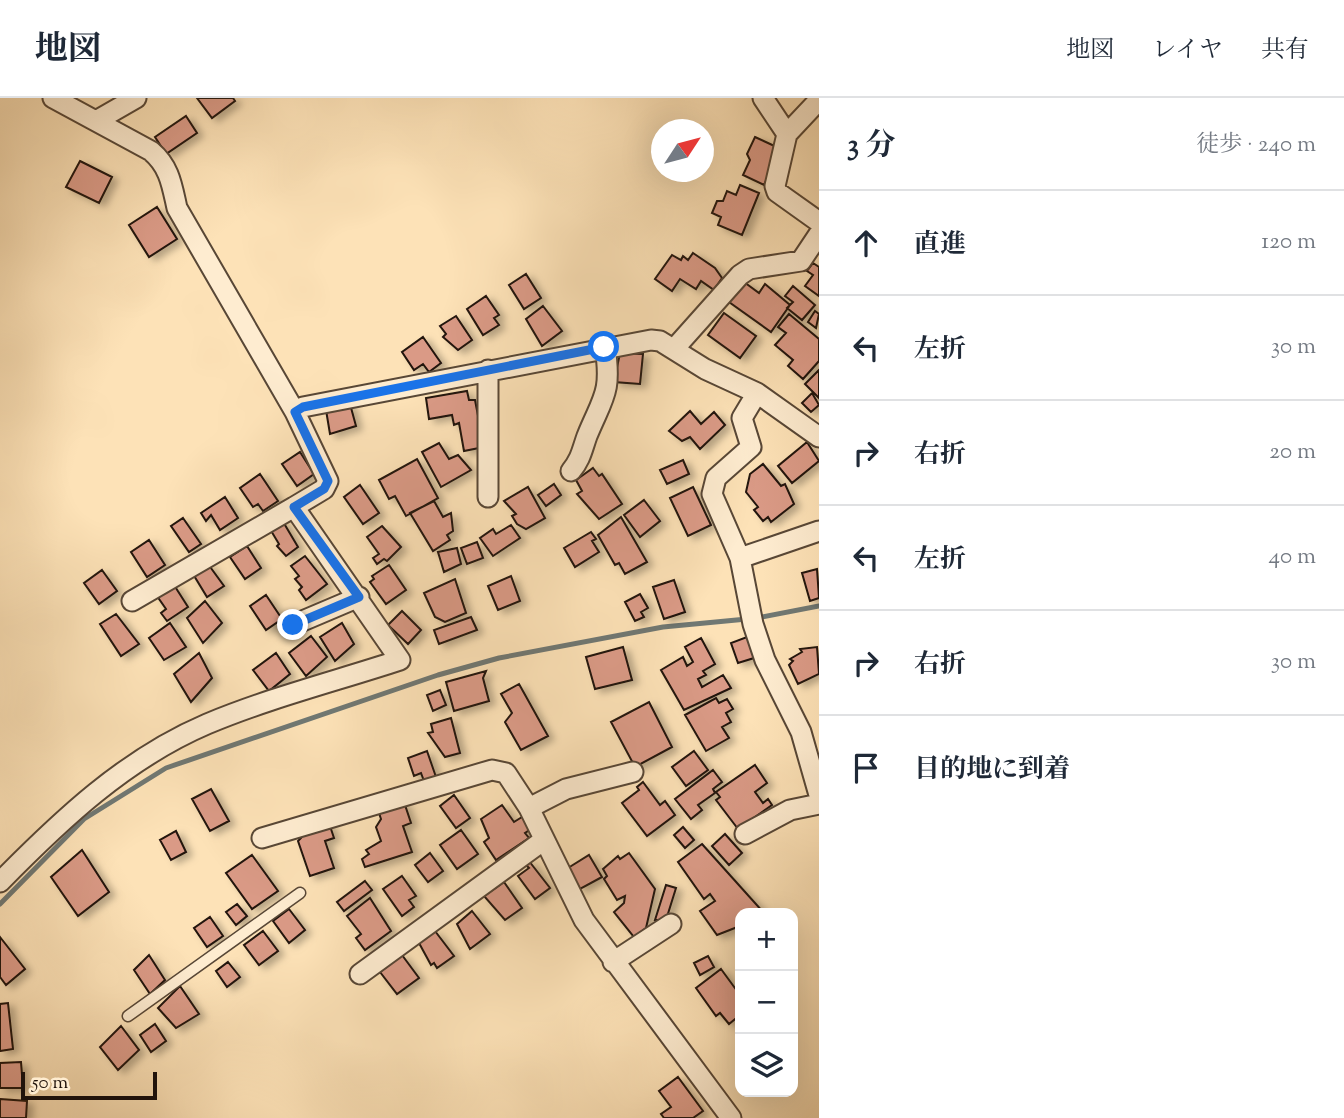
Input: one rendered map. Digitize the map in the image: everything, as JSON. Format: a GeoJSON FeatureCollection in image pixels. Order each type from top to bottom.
{"type":"FeatureCollection","features":[{"type":"Feature","properties":{"kind":"street"},"geometry":{"type":"LineString","coordinates":[[53,98],[163,161],[169,171],[177,208],[295,412],[328,481],[324,489],[132,601]]}},
{"type":"Feature","properties":{"kind":"street"},"geometry":{"type":"LineString","coordinates":[[96,121],[136,98]]}},
{"type":"Feature","properties":{"kind":"street"},"geometry":{"type":"LineString","coordinates":[[763,98],[787,134]]}},
{"type":"Feature","properties":{"kind":"street"},"geometry":{"type":"LineString","coordinates":[[819,100],[787,134],[775,186],[777,192],[819,222]]}},
{"type":"Feature","properties":{"kind":"street"},"geometry":{"type":"LineString","coordinates":[[674,349],[740,275],[749,269],[801,261],[819,234]]}},
{"type":"Feature","properties":{"kind":"street"},"geometry":{"type":"LineString","coordinates":[[295,412],[303,407],[651,340],[674,349],[705,369],[757,393],[819,437]]}},
{"type":"Feature","properties":{"kind":"street"},"geometry":{"type":"LineString","coordinates":[[571,471],[581,459],[587,437],[608,390],[604,347]]}},
{"type":"Feature","properties":{"kind":"street"},"geometry":{"type":"LineString","coordinates":[[488,370],[488,498]]}},
{"type":"Feature","properties":{"kind":"street"},"geometry":{"type":"LineString","coordinates":[[757,393],[742,418],[751,447],[716,478],[712,494],[740,558],[753,624],[765,660],[801,732],[819,796]]}},
{"type":"Feature","properties":{"kind":"street"},"geometry":{"type":"LineString","coordinates":[[0,882],[64,817],[128,768],[168,743],[208,724],[400,660],[359,597],[294,507]]}},
{"type":"Feature","properties":{"kind":"street"},"geometry":{"type":"LineString","coordinates":[[740,558],[819,531]]}},
{"type":"Feature","properties":{"kind":"street"},"geometry":{"type":"LineString","coordinates":[[293,625],[359,597]]}},
{"type":"Feature","properties":{"kind":"street"},"geometry":{"type":"LineString","coordinates":[[262,838],[492,770],[506,774],[529,808],[584,920],[731,1118]]}},
{"type":"Feature","properties":{"kind":"street"},"geometry":{"type":"LineString","coordinates":[[529,808],[566,789],[634,772]]}},
{"type":"Feature","properties":{"kind":"street"},"geometry":{"type":"LineString","coordinates":[[745,834],[790,810],[819,804]]}},
{"type":"Feature","properties":{"kind":"street"},"geometry":{"type":"LineString","coordinates":[[360,974],[544,840]]}},
{"type":"Feature","properties":{"kind":"street"},"geometry":{"type":"LineString","coordinates":[[613,962],[671,924]]}},
{"type":"Feature","properties":{"kind":"lane"},"geometry":{"type":"LineString","coordinates":[[128,1016],[300,893]]}},
{"type":"Feature","properties":{"kind":"building"},"geometry":{"type":"Polygon","coordinates":[[[197,98],[233,98],[235,101],[212,118],[197,98]]]}},
{"type":"Feature","properties":{"kind":"building"},"geometry":{"type":"Polygon","coordinates":[[[186,116],[197,133],[166,154],[155,137],[186,116]]]}},
{"type":"Feature","properties":{"kind":"building"},"geometry":{"type":"Polygon","coordinates":[[[755,137],[781,149],[764,185],[743,175],[750,160],[747,154],[755,137]]]}},
{"type":"Feature","properties":{"kind":"building"},"geometry":{"type":"Polygon","coordinates":[[[80,161],[112,177],[99,203],[66,187],[80,161]]]}},
{"type":"Feature","properties":{"kind":"building"},"geometry":{"type":"Polygon","coordinates":[[[740,185],[759,193],[742,235],[718,225],[721,217],[712,213],[717,201],[723,201],[727,191],[736,195],[740,185]]]}},
{"type":"Feature","properties":{"kind":"building"},"geometry":{"type":"Polygon","coordinates":[[[157,207],[177,239],[149,257],[129,225],[157,207]]]}},
{"type":"Feature","properties":{"kind":"building"},"geometry":{"type":"Polygon","coordinates":[[[693,253],[715,268],[722,278],[714,290],[701,281],[696,289],[680,279],[672,291],[655,279],[672,255],[681,260],[683,256],[688,260],[693,253]]]}},
{"type":"Feature","properties":{"kind":"building"},"geometry":{"type":"Polygon","coordinates":[[[813,263],[819,267],[819,296],[805,286],[813,275],[807,271],[813,263]]]}},
{"type":"Feature","properties":{"kind":"building"},"geometry":{"type":"Polygon","coordinates":[[[526,274],[541,298],[524,309],[509,285],[526,274]]]}},
{"type":"Feature","properties":{"kind":"building"},"geometry":{"type":"Polygon","coordinates":[[[744,282],[759,293],[765,284],[790,305],[771,332],[729,302],[744,282]]]}},
{"type":"Feature","properties":{"kind":"building"},"geometry":{"type":"Polygon","coordinates":[[[793,286],[815,305],[802,320],[787,308],[793,302],[785,296],[793,286]]]}},
{"type":"Feature","properties":{"kind":"building"},"geometry":{"type":"Polygon","coordinates":[[[486,296],[499,315],[494,318],[499,325],[483,335],[467,309],[486,296]]]}},
{"type":"Feature","properties":{"kind":"building"},"geometry":{"type":"Polygon","coordinates":[[[543,306],[562,331],[542,346],[526,319],[543,306]]]}},
{"type":"Feature","properties":{"kind":"building"},"geometry":{"type":"Polygon","coordinates":[[[815,311],[819,314],[816,328],[808,322],[815,311]]]}},
{"type":"Feature","properties":{"kind":"building"},"geometry":{"type":"Polygon","coordinates":[[[724,313],[756,336],[740,358],[708,335],[724,313]]]}},
{"type":"Feature","properties":{"kind":"building"},"geometry":{"type":"Polygon","coordinates":[[[789,314],[819,339],[819,361],[803,379],[788,366],[793,360],[775,345],[786,333],[778,327],[789,314]]]}},
{"type":"Feature","properties":{"kind":"building"},"geometry":{"type":"Polygon","coordinates":[[[456,316],[472,340],[458,350],[443,337],[446,334],[440,326],[456,316]]]}},
{"type":"Feature","properties":{"kind":"building"},"geometry":{"type":"Polygon","coordinates":[[[423,337],[441,363],[429,372],[423,364],[414,370],[402,352],[423,337]]]}},
{"type":"Feature","properties":{"kind":"building"},"geometry":{"type":"Polygon","coordinates":[[[620,353],[643,354],[640,384],[614,382],[620,353]]]}},
{"type":"Feature","properties":{"kind":"building"},"geometry":{"type":"Polygon","coordinates":[[[819,370],[819,398],[805,384],[819,370]]]}},
{"type":"Feature","properties":{"kind":"building"},"geometry":{"type":"Polygon","coordinates":[[[467,391],[469,400],[475,400],[484,447],[464,451],[459,423],[454,425],[452,415],[429,419],[426,398],[467,391]]]}},
{"type":"Feature","properties":{"kind":"building"},"geometry":{"type":"Polygon","coordinates":[[[812,393],[819,405],[811,412],[802,403],[812,393]]]}},
{"type":"Feature","properties":{"kind":"building"},"geometry":{"type":"Polygon","coordinates":[[[350,404],[356,426],[330,434],[326,410],[350,404]]]}},
{"type":"Feature","properties":{"kind":"building"},"geometry":{"type":"Polygon","coordinates":[[[690,411],[701,424],[714,412],[725,425],[700,449],[690,437],[682,441],[669,431],[690,411]]]}},
{"type":"Feature","properties":{"kind":"building"},"geometry":{"type":"Polygon","coordinates":[[[807,442],[819,461],[792,483],[778,466],[807,442]]]}},
{"type":"Feature","properties":{"kind":"building"},"geometry":{"type":"Polygon","coordinates":[[[439,443],[449,459],[458,455],[471,470],[441,487],[422,452],[439,443]]]}},
{"type":"Feature","properties":{"kind":"building"},"geometry":{"type":"Polygon","coordinates":[[[300,452],[314,474],[297,486],[282,464],[300,452]]]}},
{"type":"Feature","properties":{"kind":"building"},"geometry":{"type":"Polygon","coordinates":[[[417,459],[438,498],[406,516],[395,496],[389,499],[379,480],[417,459]]]}},
{"type":"Feature","properties":{"kind":"building"},"geometry":{"type":"Polygon","coordinates":[[[683,460],[689,474],[667,484],[660,470],[683,460]]]}},
{"type":"Feature","properties":{"kind":"building"},"geometry":{"type":"Polygon","coordinates":[[[763,464],[781,486],[785,484],[794,504],[771,522],[768,517],[763,521],[754,510],[758,507],[746,492],[750,474],[763,464]]]}},
{"type":"Feature","properties":{"kind":"building"},"geometry":{"type":"Polygon","coordinates":[[[593,468],[599,476],[602,474],[622,504],[599,519],[577,494],[582,491],[576,480],[593,468]]]}},
{"type":"Feature","properties":{"kind":"building"},"geometry":{"type":"Polygon","coordinates":[[[260,474],[278,501],[263,511],[258,504],[253,507],[240,488],[260,474]]]}},
{"type":"Feature","properties":{"kind":"building"},"geometry":{"type":"Polygon","coordinates":[[[554,484],[561,495],[546,506],[538,495],[554,484]]]}},
{"type":"Feature","properties":{"kind":"building"},"geometry":{"type":"Polygon","coordinates":[[[360,485],[379,513],[363,524],[344,497],[360,485]]]}},
{"type":"Feature","properties":{"kind":"building"},"geometry":{"type":"Polygon","coordinates":[[[528,487],[545,518],[526,529],[517,524],[512,516],[516,514],[504,501],[528,487]]]}},
{"type":"Feature","properties":{"kind":"building"},"geometry":{"type":"Polygon","coordinates":[[[693,487],[711,525],[688,536],[670,498],[693,487]]]}},
{"type":"Feature","properties":{"kind":"building"},"geometry":{"type":"Polygon","coordinates":[[[225,497],[238,518],[220,530],[211,515],[206,521],[201,513],[225,497]]]}},
{"type":"Feature","properties":{"kind":"building"},"geometry":{"type":"Polygon","coordinates":[[[644,500],[660,521],[640,537],[624,515],[644,500]]]}},
{"type":"Feature","properties":{"kind":"building"},"geometry":{"type":"Polygon","coordinates":[[[434,501],[443,517],[451,513],[453,531],[447,535],[450,540],[433,551],[410,513],[434,501]]]}},
{"type":"Feature","properties":{"kind":"building"},"geometry":{"type":"Polygon","coordinates":[[[621,517],[647,562],[625,574],[619,563],[615,565],[598,535],[621,517]]]}},
{"type":"Feature","properties":{"kind":"building"},"geometry":{"type":"Polygon","coordinates":[[[183,518],[201,544],[189,552],[171,526],[183,518]]]}},
{"type":"Feature","properties":{"kind":"building"},"geometry":{"type":"Polygon","coordinates":[[[282,520],[298,547],[286,556],[277,546],[279,544],[270,529],[282,520]]]}},
{"type":"Feature","properties":{"kind":"building"},"geometry":{"type":"Polygon","coordinates":[[[511,525],[520,538],[493,556],[480,538],[493,529],[496,534],[511,525]]]}},
{"type":"Feature","properties":{"kind":"building"},"geometry":{"type":"Polygon","coordinates":[[[382,526],[401,547],[387,561],[384,559],[377,564],[373,558],[379,554],[367,537],[382,526]]]}},
{"type":"Feature","properties":{"kind":"building"},"geometry":{"type":"Polygon","coordinates":[[[591,532],[596,539],[592,541],[599,552],[575,567],[564,548],[591,532]]]}},
{"type":"Feature","properties":{"kind":"building"},"geometry":{"type":"Polygon","coordinates":[[[149,540],[165,565],[147,577],[131,552],[149,540]]]}},
{"type":"Feature","properties":{"kind":"building"},"geometry":{"type":"Polygon","coordinates":[[[477,542],[483,558],[467,564],[461,548],[477,542]]]}},
{"type":"Feature","properties":{"kind":"building"},"geometry":{"type":"Polygon","coordinates":[[[247,546],[261,568],[245,579],[230,557],[247,546]]]}},
{"type":"Feature","properties":{"kind":"building"},"geometry":{"type":"Polygon","coordinates":[[[457,548],[461,564],[444,572],[438,552],[457,548]]]}},
{"type":"Feature","properties":{"kind":"building"},"geometry":{"type":"Polygon","coordinates":[[[305,556],[327,584],[306,600],[299,590],[302,587],[295,579],[299,576],[291,566],[305,556]]]}},
{"type":"Feature","properties":{"kind":"building"},"geometry":{"type":"Polygon","coordinates":[[[208,564],[224,586],[207,597],[193,574],[208,564]]]}},
{"type":"Feature","properties":{"kind":"building"},"geometry":{"type":"Polygon","coordinates":[[[389,565],[406,590],[386,604],[370,582],[374,579],[372,576],[389,565]]]}},
{"type":"Feature","properties":{"kind":"building"},"geometry":{"type":"Polygon","coordinates":[[[817,569],[819,598],[810,601],[802,573],[817,569]]]}},
{"type":"Feature","properties":{"kind":"building"},"geometry":{"type":"Polygon","coordinates":[[[102,570],[117,591],[99,604],[84,583],[102,570]]]}},
{"type":"Feature","properties":{"kind":"building"},"geometry":{"type":"Polygon","coordinates":[[[511,576],[520,601],[498,610],[488,586],[511,576]]]}},
{"type":"Feature","properties":{"kind":"building"},"geometry":{"type":"Polygon","coordinates":[[[455,579],[466,613],[445,622],[435,617],[424,593],[455,579]]]}},
{"type":"Feature","properties":{"kind":"building"},"geometry":{"type":"Polygon","coordinates":[[[674,580],[685,612],[664,619],[653,587],[674,580]]]}},
{"type":"Feature","properties":{"kind":"building"},"geometry":{"type":"Polygon","coordinates":[[[174,585],[188,607],[167,621],[161,613],[166,609],[157,596],[174,585]]]}},
{"type":"Feature","properties":{"kind":"building"},"geometry":{"type":"Polygon","coordinates":[[[640,594],[648,608],[641,612],[644,617],[635,621],[625,602],[640,594]]]}},
{"type":"Feature","properties":{"kind":"building"},"geometry":{"type":"Polygon","coordinates":[[[266,595],[282,619],[266,630],[250,606],[266,595]]]}},
{"type":"Feature","properties":{"kind":"building"},"geometry":{"type":"Polygon","coordinates":[[[205,601],[222,623],[203,643],[187,618],[205,601]]]}},
{"type":"Feature","properties":{"kind":"building"},"geometry":{"type":"Polygon","coordinates":[[[402,611],[421,630],[408,644],[388,625],[402,611]]]}},
{"type":"Feature","properties":{"kind":"building"},"geometry":{"type":"Polygon","coordinates":[[[116,614],[139,644],[121,656],[100,624],[116,614]]]}},
{"type":"Feature","properties":{"kind":"building"},"geometry":{"type":"Polygon","coordinates":[[[471,617],[477,630],[439,644],[434,630],[471,617]]]}},
{"type":"Feature","properties":{"kind":"building"},"geometry":{"type":"Polygon","coordinates":[[[170,623],[186,647],[164,660],[149,638],[170,623]]]}},
{"type":"Feature","properties":{"kind":"building"},"geometry":{"type":"Polygon","coordinates":[[[342,623],[354,644],[335,661],[320,637],[342,623]]]}},
{"type":"Feature","properties":{"kind":"building"},"geometry":{"type":"Polygon","coordinates":[[[311,636],[327,657],[306,676],[289,653],[311,636]]]}},
{"type":"Feature","properties":{"kind":"building"},"geometry":{"type":"Polygon","coordinates":[[[747,637],[754,658],[738,663],[731,643],[747,637]]]}},
{"type":"Feature","properties":{"kind":"building"},"geometry":{"type":"Polygon","coordinates":[[[701,638],[715,664],[703,671],[706,675],[698,679],[702,687],[723,675],[731,688],[684,710],[661,670],[683,657],[687,666],[693,662],[685,647],[701,638]]]}},
{"type":"Feature","properties":{"kind":"building"},"geometry":{"type":"Polygon","coordinates":[[[623,647],[632,680],[595,689],[586,657],[623,647]]]}},
{"type":"Feature","properties":{"kind":"building"},"geometry":{"type":"Polygon","coordinates":[[[817,647],[819,674],[798,684],[789,665],[793,661],[790,659],[802,652],[800,649],[817,647]]]}},
{"type":"Feature","properties":{"kind":"building"},"geometry":{"type":"Polygon","coordinates":[[[199,653],[212,678],[191,702],[174,674],[199,653]]]}},
{"type":"Feature","properties":{"kind":"building"},"geometry":{"type":"Polygon","coordinates":[[[276,653],[290,674],[269,691],[253,670],[276,653]]]}},
{"type":"Feature","properties":{"kind":"building"},"geometry":{"type":"Polygon","coordinates":[[[486,671],[483,678],[489,701],[454,711],[446,682],[486,671]]]}},
{"type":"Feature","properties":{"kind":"building"},"geometry":{"type":"Polygon","coordinates":[[[519,684],[548,736],[521,750],[505,722],[512,713],[501,694],[519,684]]]}},
{"type":"Feature","properties":{"kind":"building"},"geometry":{"type":"Polygon","coordinates":[[[440,690],[446,705],[433,711],[427,695],[440,690]]]}},
{"type":"Feature","properties":{"kind":"building"},"geometry":{"type":"Polygon","coordinates":[[[716,698],[719,703],[727,699],[733,709],[726,713],[731,722],[722,727],[729,738],[706,751],[685,715],[716,698]]]}},
{"type":"Feature","properties":{"kind":"building"},"geometry":{"type":"Polygon","coordinates":[[[649,702],[672,747],[635,767],[611,722],[649,702]]]}},
{"type":"Feature","properties":{"kind":"building"},"geometry":{"type":"Polygon","coordinates":[[[451,718],[460,753],[445,757],[428,733],[433,732],[431,724],[451,718]]]}},
{"type":"Feature","properties":{"kind":"building"},"geometry":{"type":"Polygon","coordinates":[[[427,751],[436,777],[424,781],[421,773],[414,776],[408,758],[427,751]]]}},
{"type":"Feature","properties":{"kind":"building"},"geometry":{"type":"Polygon","coordinates":[[[694,751],[708,770],[686,786],[672,767],[694,751]]]}},
{"type":"Feature","properties":{"kind":"building"},"geometry":{"type":"Polygon","coordinates":[[[755,765],[767,783],[755,792],[763,803],[768,799],[772,805],[738,829],[716,800],[720,797],[716,792],[755,765]]]}},
{"type":"Feature","properties":{"kind":"building"},"geometry":{"type":"Polygon","coordinates":[[[713,770],[722,782],[713,789],[715,793],[698,805],[702,810],[691,819],[675,799],[713,770]]]}},
{"type":"Feature","properties":{"kind":"building"},"geometry":{"type":"Polygon","coordinates":[[[643,782],[660,805],[665,801],[675,815],[647,836],[622,803],[639,790],[637,787],[643,782]]]}},
{"type":"Feature","properties":{"kind":"building"},"geometry":{"type":"Polygon","coordinates":[[[211,789],[229,821],[210,831],[192,799],[211,789]]]}},
{"type":"Feature","properties":{"kind":"building"},"geometry":{"type":"Polygon","coordinates":[[[454,795],[470,818],[456,828],[440,806],[454,795]]]}},
{"type":"Feature","properties":{"kind":"building"},"geometry":{"type":"Polygon","coordinates":[[[404,802],[411,823],[403,826],[412,852],[365,867],[362,859],[369,854],[366,850],[381,841],[376,827],[381,819],[378,810],[404,802]]]}},
{"type":"Feature","properties":{"kind":"building"},"geometry":{"type":"Polygon","coordinates":[[[502,805],[514,822],[522,817],[531,829],[525,833],[529,838],[496,860],[484,842],[489,838],[481,819],[502,805]]]}},
{"type":"Feature","properties":{"kind":"building"},"geometry":{"type":"Polygon","coordinates":[[[329,823],[334,838],[325,841],[334,868],[310,876],[298,841],[301,838],[300,833],[329,823]]]}},
{"type":"Feature","properties":{"kind":"building"},"geometry":{"type":"Polygon","coordinates":[[[683,827],[694,840],[685,848],[674,835],[683,827]]]}},
{"type":"Feature","properties":{"kind":"building"},"geometry":{"type":"Polygon","coordinates":[[[461,830],[478,854],[457,869],[440,845],[461,830]]]}},
{"type":"Feature","properties":{"kind":"building"},"geometry":{"type":"Polygon","coordinates":[[[176,831],[186,852],[171,860],[160,840],[176,831]]]}},
{"type":"Feature","properties":{"kind":"building"},"geometry":{"type":"Polygon","coordinates":[[[725,834],[742,853],[729,865],[712,846],[725,834]]]}},
{"type":"Feature","properties":{"kind":"building"},"geometry":{"type":"Polygon","coordinates":[[[702,844],[760,908],[735,908],[735,928],[717,935],[700,911],[715,901],[710,894],[704,899],[678,862],[702,844]]]}},
{"type":"Feature","properties":{"kind":"building"},"geometry":{"type":"Polygon","coordinates":[[[82,850],[109,892],[78,916],[51,877],[82,850]]]}},
{"type":"Feature","properties":{"kind":"building"},"geometry":{"type":"Polygon","coordinates":[[[430,853],[443,871],[428,882],[415,865],[430,853]]]}},
{"type":"Feature","properties":{"kind":"building"},"geometry":{"type":"Polygon","coordinates":[[[629,853],[655,889],[646,928],[634,937],[614,912],[624,903],[625,896],[617,900],[604,879],[607,876],[603,869],[618,856],[620,859],[629,853]]]}},
{"type":"Feature","properties":{"kind":"building"},"geometry":{"type":"Polygon","coordinates":[[[252,855],[278,891],[252,909],[226,873],[252,855]]]}},
{"type":"Feature","properties":{"kind":"building"},"geometry":{"type":"Polygon","coordinates":[[[589,855],[602,877],[580,889],[568,868],[589,855]]]}},
{"type":"Feature","properties":{"kind":"building"},"geometry":{"type":"Polygon","coordinates":[[[529,861],[550,888],[535,899],[518,876],[529,868],[525,864],[529,861]]]}},
{"type":"Feature","properties":{"kind":"building"},"geometry":{"type":"Polygon","coordinates":[[[402,876],[416,896],[409,900],[414,907],[402,916],[383,889],[402,876]]]}},
{"type":"Feature","properties":{"kind":"building"},"geometry":{"type":"Polygon","coordinates":[[[365,881],[372,890],[344,911],[337,902],[365,881]]]}},
{"type":"Feature","properties":{"kind":"building"},"geometry":{"type":"Polygon","coordinates":[[[504,882],[522,908],[505,920],[484,896],[504,882]]]}},
{"type":"Feature","properties":{"kind":"building"},"geometry":{"type":"Polygon","coordinates":[[[666,885],[676,888],[666,920],[655,920],[666,885]]]}},
{"type":"Feature","properties":{"kind":"building"},"geometry":{"type":"Polygon","coordinates":[[[370,898],[391,931],[365,950],[356,938],[361,934],[347,916],[370,898]]]}},
{"type":"Feature","properties":{"kind":"building"},"geometry":{"type":"Polygon","coordinates":[[[237,904],[247,916],[236,925],[226,912],[237,904]]]}},
{"type":"Feature","properties":{"kind":"building"},"geometry":{"type":"Polygon","coordinates":[[[289,909],[305,930],[289,943],[273,921],[289,909]]]}},
{"type":"Feature","properties":{"kind":"building"},"geometry":{"type":"Polygon","coordinates":[[[472,911],[490,934],[470,949],[457,924],[472,911]]]}},
{"type":"Feature","properties":{"kind":"building"},"geometry":{"type":"Polygon","coordinates":[[[210,917],[223,936],[207,947],[194,928],[210,917]]]}},
{"type":"Feature","properties":{"kind":"building"},"geometry":{"type":"Polygon","coordinates":[[[263,931],[278,951],[259,965],[244,945],[263,931]]]}},
{"type":"Feature","properties":{"kind":"building"},"geometry":{"type":"Polygon","coordinates":[[[435,931],[454,956],[437,968],[434,963],[431,965],[419,943],[435,931]]]}},
{"type":"Feature","properties":{"kind":"building"},"geometry":{"type":"Polygon","coordinates":[[[0,937],[25,969],[6,985],[0,977],[0,937]]]}},
{"type":"Feature","properties":{"kind":"building"},"geometry":{"type":"Polygon","coordinates":[[[149,955],[165,980],[150,994],[134,970],[149,955]]]}},
{"type":"Feature","properties":{"kind":"building"},"geometry":{"type":"Polygon","coordinates":[[[402,955],[419,978],[397,994],[380,972],[402,955]]]}},
{"type":"Feature","properties":{"kind":"building"},"geometry":{"type":"Polygon","coordinates":[[[708,956],[714,967],[700,975],[694,963],[708,956]]]}},
{"type":"Feature","properties":{"kind":"building"},"geometry":{"type":"Polygon","coordinates":[[[228,962],[240,977],[227,987],[216,971],[228,962]]]}},
{"type":"Feature","properties":{"kind":"building"},"geometry":{"type":"Polygon","coordinates":[[[721,969],[735,988],[735,1019],[729,1024],[720,1013],[716,1016],[696,988],[721,969]]]}},
{"type":"Feature","properties":{"kind":"building"},"geometry":{"type":"Polygon","coordinates":[[[180,986],[199,1014],[176,1028],[158,1008],[180,986]]]}},
{"type":"Feature","properties":{"kind":"building"},"geometry":{"type":"Polygon","coordinates":[[[8,1003],[13,1049],[0,1051],[0,1004],[8,1003]]]}},
{"type":"Feature","properties":{"kind":"building"},"geometry":{"type":"Polygon","coordinates":[[[155,1024],[166,1041],[151,1052],[140,1035],[155,1024]]]}},
{"type":"Feature","properties":{"kind":"building"},"geometry":{"type":"Polygon","coordinates":[[[121,1026],[139,1050],[118,1070],[100,1047],[121,1026]]]}},
{"type":"Feature","properties":{"kind":"building"},"geometry":{"type":"Polygon","coordinates":[[[21,1062],[23,1088],[0,1088],[0,1063],[21,1062]]]}},
{"type":"Feature","properties":{"kind":"building"},"geometry":{"type":"Polygon","coordinates":[[[678,1077],[703,1111],[693,1118],[664,1118],[661,1114],[671,1107],[659,1091],[678,1077]]]}},
{"type":"Feature","properties":{"kind":"building"},"geometry":{"type":"Polygon","coordinates":[[[0,1099],[27,1101],[26,1118],[0,1118],[0,1099]]]}},
{"type":"Feature","properties":{"kind":"waterway"},"geometry":{"type":"LineString","coordinates":[[757,618],[819,606]]}},
{"type":"Feature","properties":{"kind":"waterway"},"geometry":{"type":"LineString","coordinates":[[0,904],[84,819],[166,768],[438,675],[499,658],[663,627],[747,619]]}},
{"type":"Feature","properties":{"kind":"route"},"geometry":{"type":"LineString","coordinates":[[293,625],[359,597],[294,507],[324,489],[328,481],[307,442],[295,412],[303,407],[604,347]]}}]}
